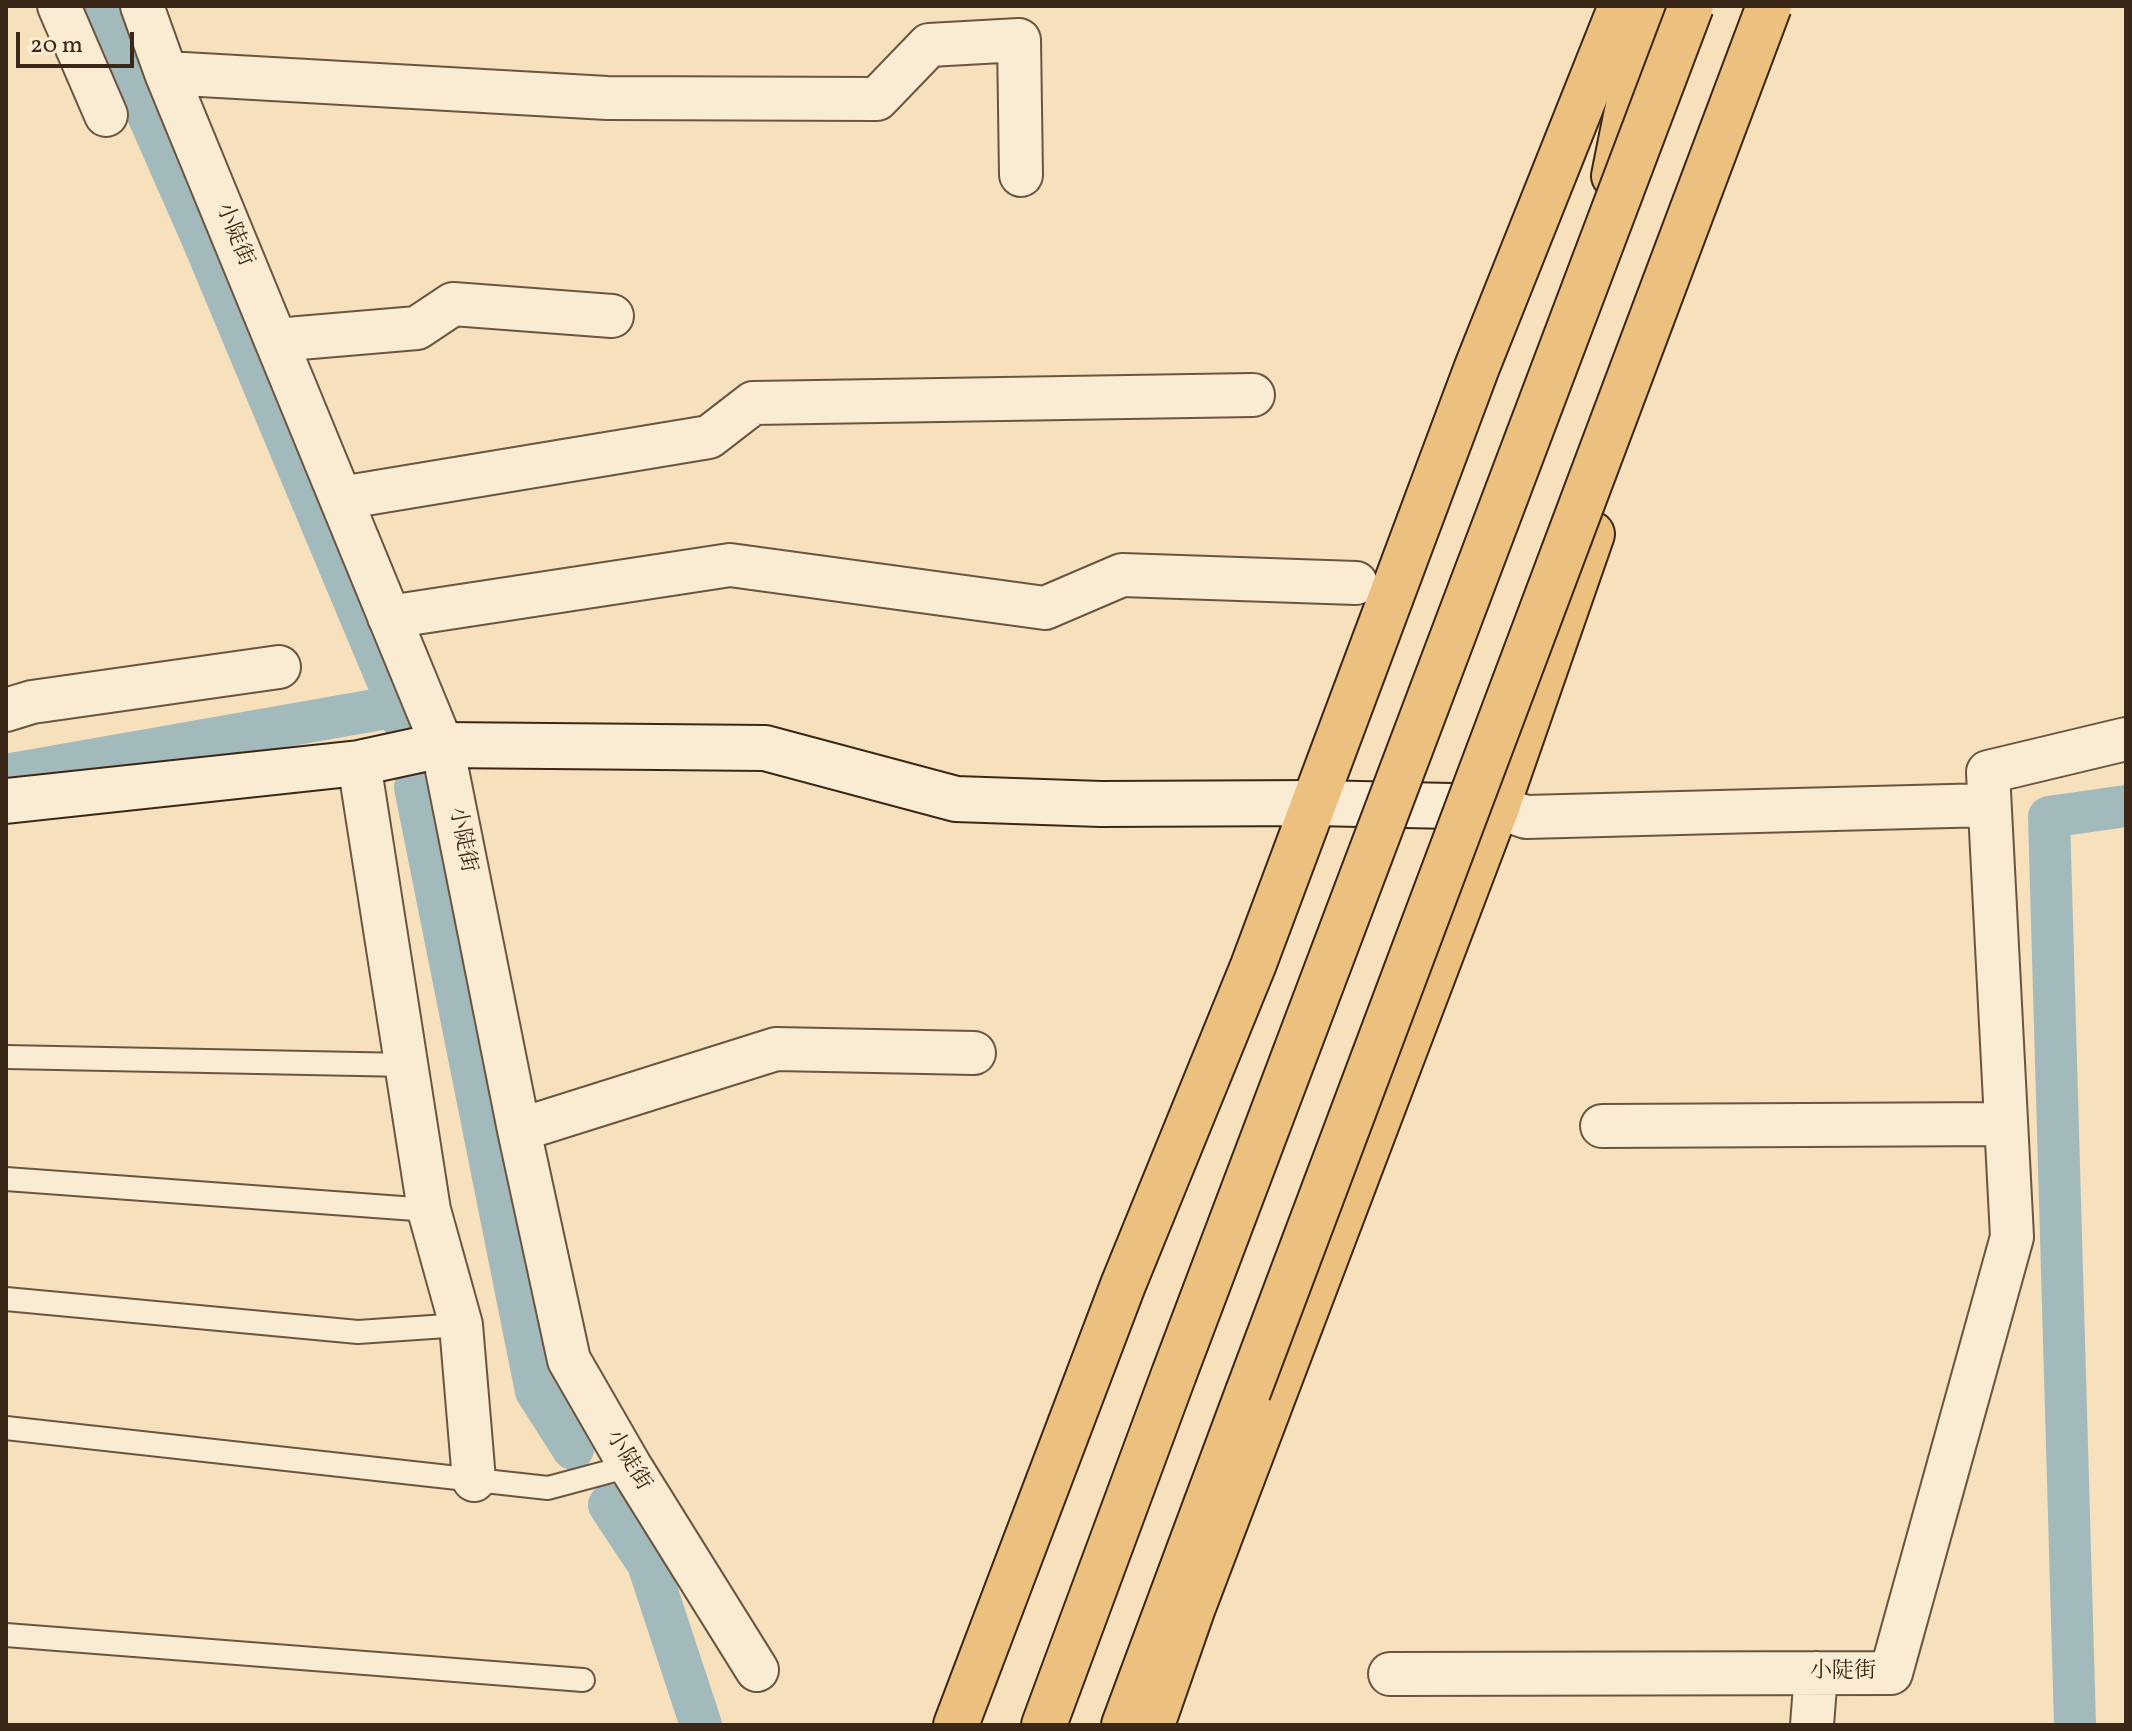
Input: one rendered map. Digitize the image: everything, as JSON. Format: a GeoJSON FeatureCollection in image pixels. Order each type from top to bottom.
{"type":"FeatureCollection","features":[{"type":"Feature","properties":{"kind":"main road"},"geometry":{"type":"LineString","coordinates":[[956,1725],[1123,1285],[1247,980],[1477,367],[1621,6]]}},
{"type":"Feature","properties":{"kind":"main road"},"geometry":{"type":"LineString","coordinates":[[1597,257],[1648,6]]}},
{"type":"Feature","properties":{"kind":"main road"},"geometry":{"type":"LineString","coordinates":[[1044,1725],[1691,6]]}},
{"type":"Feature","properties":{"kind":"main road"},"geometry":{"type":"LineString","coordinates":[[1124,1725],[1769,6]]}},
{"type":"Feature","properties":{"kind":"main road"},"geometry":{"type":"LineString","coordinates":[[1152,1725],[1192,1610],[1497,807],[1715,181],[1784,6]]}},
{"type":"Feature","properties":{"kind":"street"},"geometry":{"type":"LineString","coordinates":[[59,6],[106,115]]}},
{"type":"Feature","properties":{"kind":"street","name":"小陡街"},"geometry":{"type":"LineString","coordinates":[[142,6],[166,73],[442,745],[519,1130],[569,1360],[630,1466],[757,1670]]}},
{"type":"Feature","properties":{"kind":"street"},"geometry":{"type":"LineString","coordinates":[[166,73],[607,98],[877,99],[929,45],[1019,40],[1021,175]]}},
{"type":"Feature","properties":{"kind":"street"},"geometry":{"type":"LineString","coordinates":[[276,340],[417,328],[453,304],[612,316]]}},
{"type":"Feature","properties":{"kind":"street"},"geometry":{"type":"LineString","coordinates":[[341,498],[709,437],[753,403],[1253,395]]}},
{"type":"Feature","properties":{"kind":"street"},"geometry":{"type":"LineString","coordinates":[[389,617],[730,565],[1045,608],[1122,575],[1356,583]]}},
{"type":"Feature","properties":{"kind":"street"},"geometry":{"type":"LineString","coordinates":[[6,710],[32,702],[279,667]]}},
{"type":"Feature","properties":{"kind":"street"},"geometry":{"type":"LineString","coordinates":[[1602,1126],[2006,1124],[1988,772],[2126,739]]}},
{"type":"Feature","properties":{"kind":"street"},"geometry":{"type":"LineString","coordinates":[[6,801],[359,763],[442,745],[765,748],[956,799],[1101,804],[1314,803],[1497,807],[1526,817],[1989,805]]}},
{"type":"Feature","properties":{"kind":"street"},"geometry":{"type":"LineString","coordinates":[[359,763],[429,1210],[461,1325],[474,1480]]}},
{"type":"Feature","properties":{"kind":"street"},"geometry":{"type":"LineString","coordinates":[[519,1130],[776,1049],[974,1053]]}},
{"type":"Feature","properties":{"kind":"street","name":"小陡街"},"geometry":{"type":"LineString","coordinates":[[1390,1674],[1891,1673],[2012,1237],[2006,1124]]}},
{"type":"Feature","properties":{"kind":"street"},"geometry":{"type":"LineString","coordinates":[[1812,1725],[1816,1673]]}},
{"type":"Feature","properties":{"kind":"lane"},"geometry":{"type":"LineString","coordinates":[[6,1057],[408,1065]]}},
{"type":"Feature","properties":{"kind":"lane"},"geometry":{"type":"LineString","coordinates":[[6,1179],[429,1210]]}},
{"type":"Feature","properties":{"kind":"lane"},"geometry":{"type":"LineString","coordinates":[[6,1299],[358,1332],[461,1325]]}},
{"type":"Feature","properties":{"kind":"lane"},"geometry":{"type":"LineString","coordinates":[[6,1428],[548,1488],[630,1466]]}},
{"type":"Feature","properties":{"kind":"lane"},"geometry":{"type":"LineString","coordinates":[[6,1635],[583,1680]]}},
{"type":"Feature","properties":{"kind":"waterway"},"geometry":{"type":"LineString","coordinates":[[100,6],[202,238],[401,718]]}},
{"type":"Feature","properties":{"kind":"waterway"},"geometry":{"type":"LineString","coordinates":[[6,775],[398,706]]}},
{"type":"Feature","properties":{"kind":"waterway"},"geometry":{"type":"LineString","coordinates":[[415,787],[536,1391],[573,1449]]}},
{"type":"Feature","properties":{"kind":"waterway"},"geometry":{"type":"LineString","coordinates":[[2075,1725],[2049,817],[2126,806]]}},
{"type":"Feature","properties":{"kind":"waterway"},"geometry":{"type":"LineString","coordinates":[[609,1505],[648,1564],[701,1725]]}}]}
